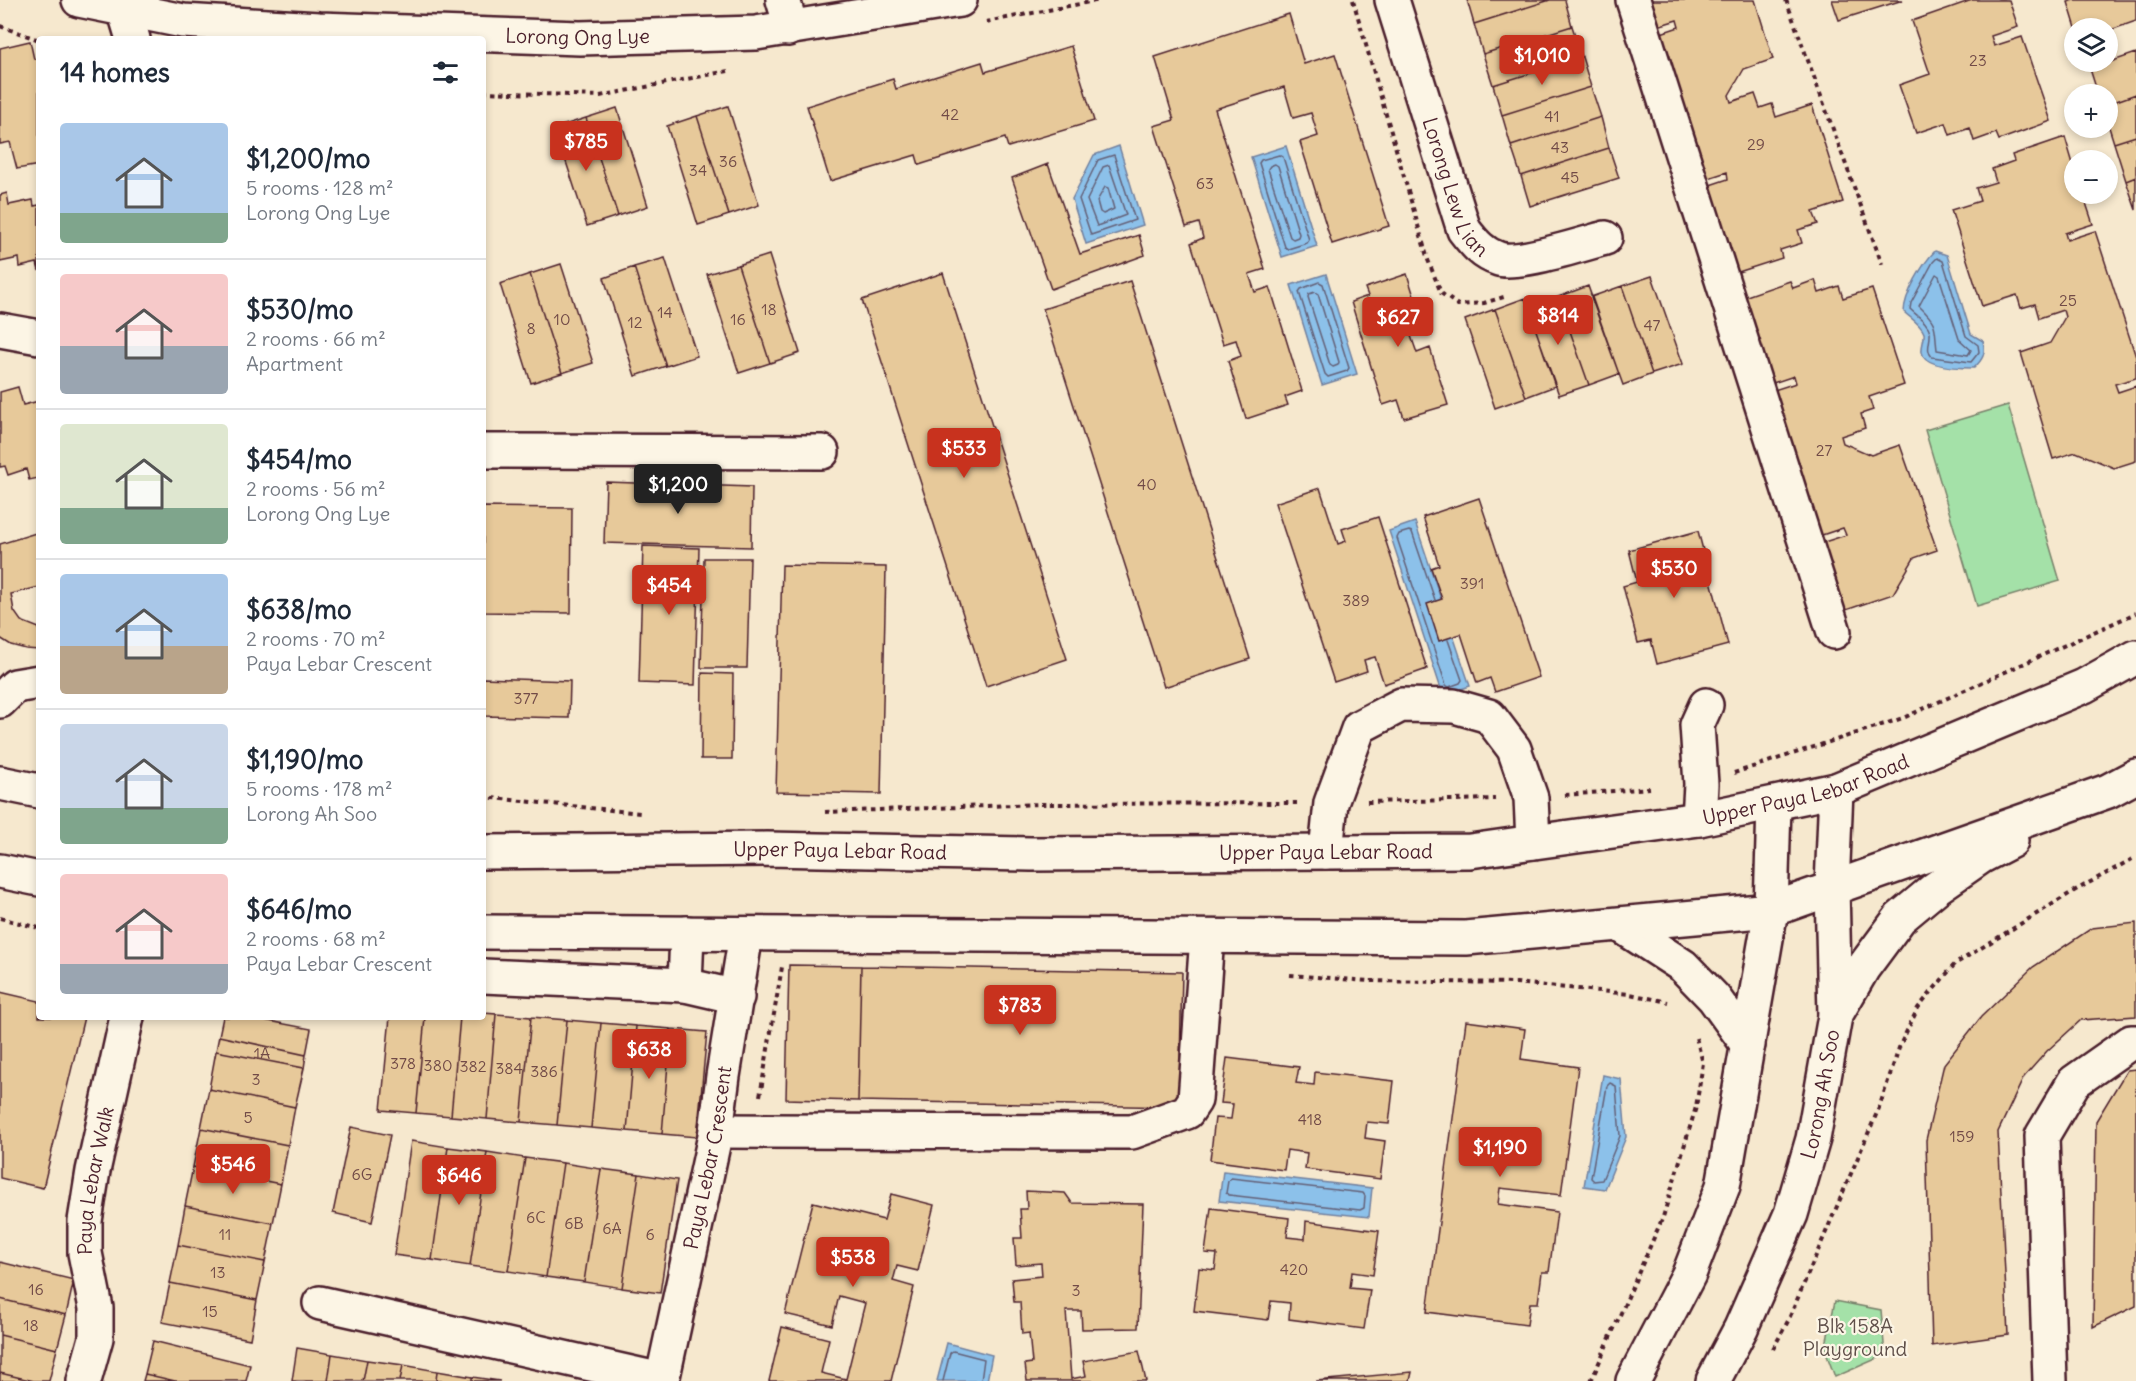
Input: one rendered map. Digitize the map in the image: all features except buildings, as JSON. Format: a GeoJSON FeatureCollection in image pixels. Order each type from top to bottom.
{"type":"FeatureCollection","features":[{"type":"Feature","properties":{"kind":"main road","name":"Lorong Ong Lye"},"geometry":{"type":"LineString","coordinates":[[79,0],[129,24],[183,21],[319,29],[580,38],[756,33],[785,14]]}},
{"type":"Feature","properties":{"kind":"main road"},"geometry":{"type":"LineString","coordinates":[[785,14],[960,0]]}},
{"type":"Feature","properties":{"kind":"main road","name":"Lorong Lew Lian"},"geometry":{"type":"LineString","coordinates":[[1392,0],[1464,230],[1479,250],[1501,260],[1532,257],[1605,238]]}},
{"type":"Feature","properties":{"kind":"main road"},"geometry":{"type":"LineString","coordinates":[[1633,0],[1834,632]]}},
{"type":"Feature","properties":{"kind":"main road"},"geometry":{"type":"LineString","coordinates":[[0,330],[36,336]]}},
{"type":"Feature","properties":{"kind":"main road"},"geometry":{"type":"LineString","coordinates":[[486,451],[822,452]]}},
{"type":"Feature","properties":{"kind":"main road","name":"Upper Paya Lebar Road"},"geometry":{"type":"LineString","coordinates":[[486,852],[767,849],[1031,854],[1470,851],[1699,819],[1836,790],[2084,686],[2136,657]]}},
{"type":"Feature","properties":{"kind":"main road"},"geometry":{"type":"LineString","coordinates":[[0,701],[15,686],[36,682]]}},
{"type":"Feature","properties":{"kind":"main road"},"geometry":{"type":"LineString","coordinates":[[1326,852],[1331,803],[1359,727],[1401,705],[1454,706],[1489,716],[1514,749],[1530,798],[1533,842]]}},
{"type":"Feature","properties":{"kind":"main road"},"geometry":{"type":"LineString","coordinates":[[1699,819],[1701,783],[1697,725],[1706,705]]}},
{"type":"Feature","properties":{"kind":"main road"},"geometry":{"type":"LineString","coordinates":[[0,783],[36,790]]}},
{"type":"Feature","properties":{"kind":"main road"},"geometry":{"type":"LineString","coordinates":[[486,932],[1466,938],[1620,925],[1771,910],[2122,783]]}},
{"type":"Feature","properties":{"kind":"main road"},"geometry":{"type":"LineString","coordinates":[[1835,1016],[1863,968],[1900,918],[1936,888],[1982,856],[2122,783]]}},
{"type":"Feature","properties":{"kind":"main road","name":"Lorong Ah Soo"},"geometry":{"type":"LineString","coordinates":[[1713,1381],[1741,1328],[1791,1214],[1813,1138],[1835,1016],[1832,887],[1836,790]]}},
{"type":"Feature","properties":{"kind":"main road"},"geometry":{"type":"LineString","coordinates":[[1633,1381],[1689,1274],[1723,1186],[1771,910],[1774,804]]}},
{"type":"Feature","properties":{"kind":"main road"},"geometry":{"type":"LineString","coordinates":[[0,871],[36,878]]}},
{"type":"Feature","properties":{"kind":"main road"},"geometry":{"type":"LineString","coordinates":[[1620,925],[1683,966],[1714,998],[1749,1045]]}},
{"type":"Feature","properties":{"kind":"main road"},"geometry":{"type":"LineString","coordinates":[[685,985],[687,933]]}},
{"type":"Feature","properties":{"kind":"main road","name":"Paya Lebar Crescent"},"geometry":{"type":"LineString","coordinates":[[320,1303],[662,1381],[716,1131],[746,934]]}},
{"type":"Feature","properties":{"kind":"main road"},"geometry":{"type":"LineString","coordinates":[[716,1131],[1132,1132],[1187,1112],[1195,1100],[1206,937]]}},
{"type":"Feature","properties":{"kind":"main road"},"geometry":{"type":"LineString","coordinates":[[486,976],[685,985],[737,997]]}},
{"type":"Feature","properties":{"kind":"main road","name":"Paya Lebar Walk"},"geometry":{"type":"LineString","coordinates":[[84,1381],[96,1338],[96,1308],[85,1253],[85,1221],[95,1160],[126,1020]]}},
{"type":"Feature","properties":{"kind":"main road"},"geometry":{"type":"LineString","coordinates":[[2050,1381],[2042,1136],[2074,1082],[2131,1042],[2136,1042]]}},
{"type":"Feature","properties":{"kind":"path"},"geometry":{"type":"LineString","coordinates":[[1786,0],[1882,264]]}},
{"type":"Feature","properties":{"kind":"path"},"geometry":{"type":"LineString","coordinates":[[0,26],[36,39]]}},
{"type":"Feature","properties":{"kind":"path"},"geometry":{"type":"LineString","coordinates":[[1772,1351],[1797,1300],[1879,1108],[1900,1045],[1918,1008],[1955,964],[2074,891],[2136,857]]}},
{"type":"Feature","properties":{"kind":"path"},"geometry":{"type":"LineString","coordinates":[[0,918],[36,927]]}},
{"type":"Feature","properties":{"kind":"path"},"geometry":{"type":"LineString","coordinates":[[754,1131],[783,960]]}},
{"type":"Feature","properties":{"kind":"green space"},"geometry":{"type":"Polygon","coordinates":[[[2008,405],[2060,581],[1977,606],[1925,430],[2008,405]]]}},
{"type":"Feature","properties":{"kind":"green space","name":"Blk 158A Playground"},"geometry":{"type":"Polygon","coordinates":[[[1835,1301],[1881,1310],[1885,1355],[1835,1377],[1825,1350],[1835,1301]]]}},
{"type":"Feature","properties":{"kind":"water"},"geometry":{"type":"Polygon","coordinates":[[[1119,146],[1143,225],[1086,244],[1072,199],[1094,155],[1119,146]]]}},
{"type":"Feature","properties":{"kind":"water"},"geometry":{"type":"Polygon","coordinates":[[[1286,146],[1317,246],[1282,257],[1251,157],[1286,146]]]}},
{"type":"Feature","properties":{"kind":"water"},"geometry":{"type":"Polygon","coordinates":[[[1935,251],[1947,255],[1971,334],[1983,341],[1983,356],[1974,368],[1944,366],[1924,357],[1922,352],[1923,330],[1904,312],[1907,297],[1915,280],[1935,251]]]}},
{"type":"Feature","properties":{"kind":"water"},"geometry":{"type":"Polygon","coordinates":[[[1326,274],[1357,374],[1322,385],[1291,285],[1326,274]]]}},
{"type":"Feature","properties":{"kind":"water"},"geometry":{"type":"Polygon","coordinates":[[[1415,522],[1470,686],[1443,695],[1389,531],[1415,522]]]}},
{"type":"Feature","properties":{"kind":"water"},"geometry":{"type":"Polygon","coordinates":[[[1603,1075],[1621,1079],[1626,1137],[1605,1189],[1584,1186],[1603,1075]]]}},
{"type":"Feature","properties":{"kind":"water"},"geometry":{"type":"Polygon","coordinates":[[[1223,1171],[1372,1188],[1369,1217],[1219,1201],[1223,1171]]]}},
{"type":"Feature","properties":{"kind":"water"},"geometry":{"type":"Polygon","coordinates":[[[947,1343],[992,1355],[987,1381],[937,1381],[947,1343]]]}}]}
